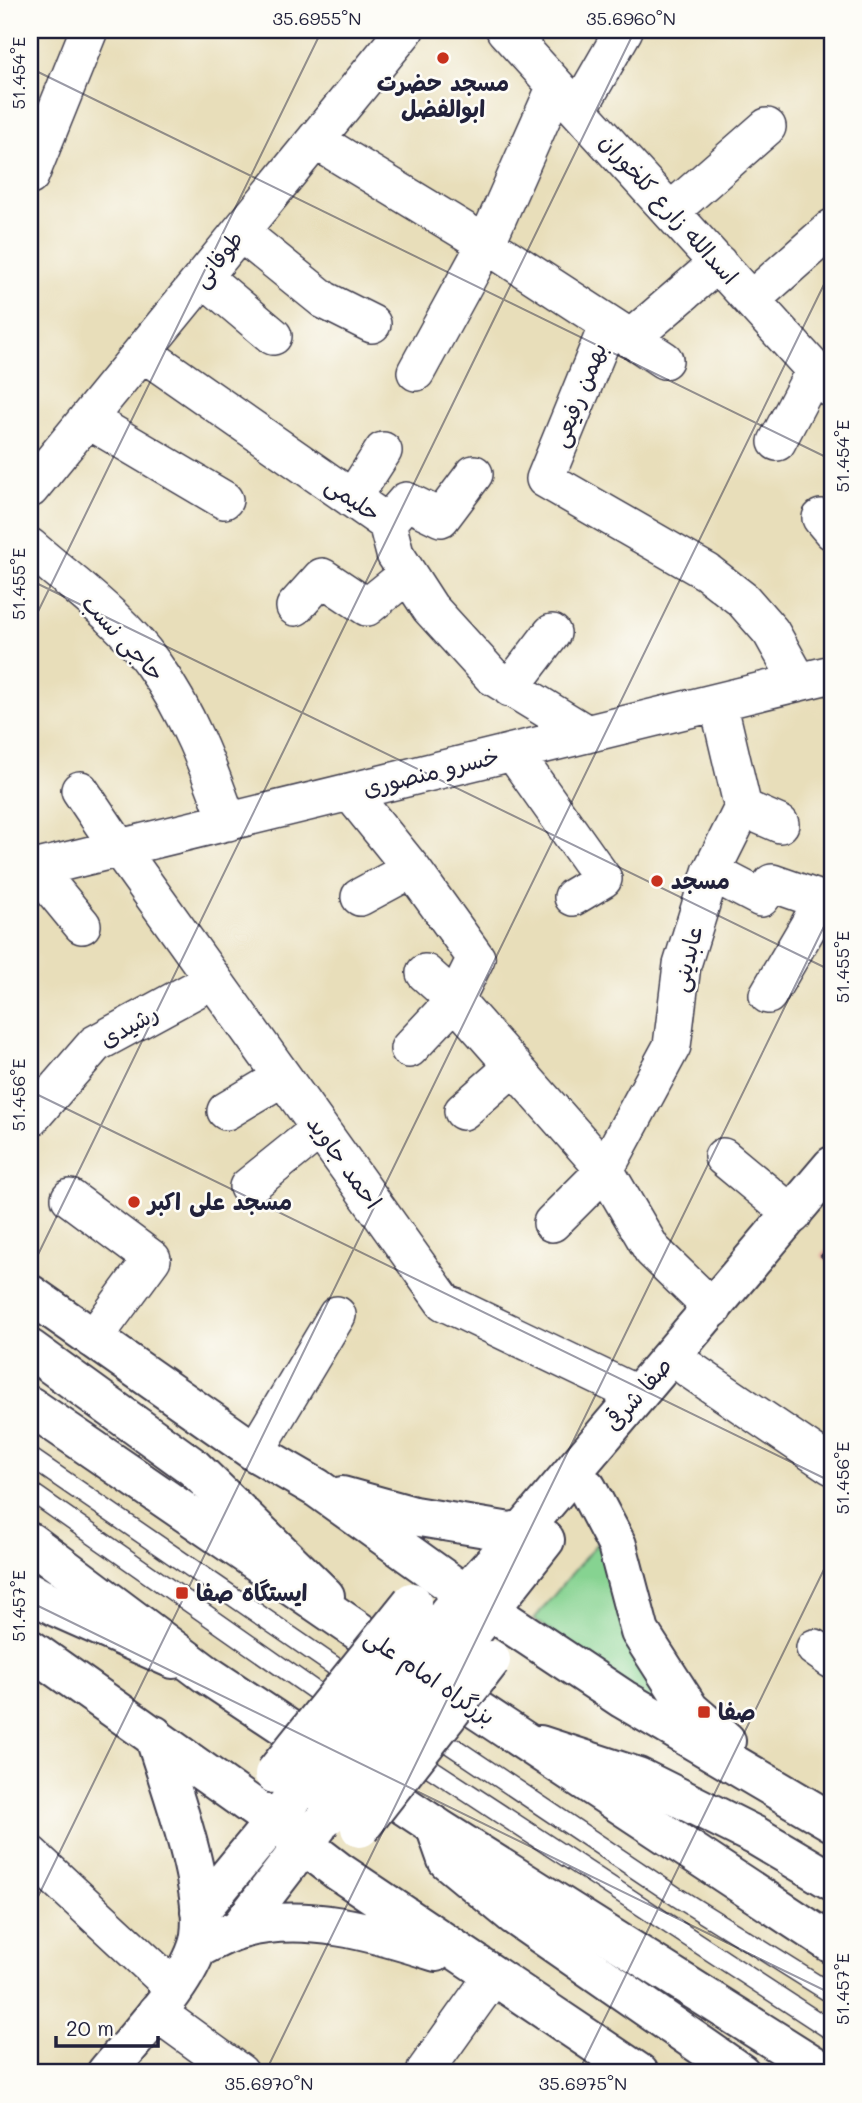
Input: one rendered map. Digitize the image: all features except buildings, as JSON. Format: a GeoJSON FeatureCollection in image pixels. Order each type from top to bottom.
{"type":"FeatureCollection","features":[{"type":"Feature","properties":{"kind":"main road","name":"صفا شرقی"},"geometry":{"type":"LineString","coordinates":[[461,1621],[524,1529],[647,1400],[811,1215],[832,1166]]}},
{"type":"Feature","properties":{"kind":"main road","name":"صفا شرقی"},"geometry":{"type":"LineString","coordinates":[[680,1362],[713,1309],[811,1215]]}},
{"type":"Feature","properties":{"kind":"main road"},"geometry":{"type":"LineString","coordinates":[[30,1294],[255,1452],[317,1489],[409,1555],[461,1621]]}},
{"type":"Feature","properties":{"kind":"main road"},"geometry":{"type":"LineString","coordinates":[[30,1349],[193,1467],[359,1629]]}},
{"type":"Feature","properties":{"kind":"main road","name":"صفا شرقی"},"geometry":{"type":"LineString","coordinates":[[461,1621],[587,1488],[647,1400]]}},
{"type":"Feature","properties":{"kind":"main road","name":"بزرگراه امام علی"},"geometry":{"type":"LineString","coordinates":[[30,1406],[521,1739],[832,1944]]}},
{"type":"Feature","properties":{"kind":"main road"},"geometry":{"type":"LineString","coordinates":[[587,1488],[617,1545],[640,1632],[670,1683],[690,1710],[816,1813]]}},
{"type":"Feature","properties":{"kind":"main road"},"geometry":{"type":"LineString","coordinates":[[317,1489],[414,1516],[510,1532],[524,1529]]}},
{"type":"Feature","properties":{"kind":"main road"},"geometry":{"type":"LineString","coordinates":[[30,1542],[206,1674],[435,1826],[826,2073]]}},
{"type":"Feature","properties":{"kind":"main road"},"geometry":{"type":"LineString","coordinates":[[409,1555],[416,1578],[461,1621],[537,1642],[671,1729],[816,1813]]}},
{"type":"Feature","properties":{"kind":"main road"},"geometry":{"type":"LineString","coordinates":[[30,1592],[58,1608],[206,1674]]}},
{"type":"Feature","properties":{"kind":"main road"},"geometry":{"type":"LineString","coordinates":[[106,2073],[165,2000],[199,1929],[281,1796],[461,1621]]}},
{"type":"Feature","properties":{"kind":"main road"},"geometry":{"type":"LineString","coordinates":[[238,1930],[303,1844],[344,1822],[461,1621]]}},
{"type":"Feature","properties":{"kind":"main road"},"geometry":{"type":"LineString","coordinates":[[30,1649],[226,1788],[253,1784],[281,1796],[303,1844],[367,1891],[639,2073]]}},
{"type":"Feature","properties":{"kind":"main road"},"geometry":{"type":"LineString","coordinates":[[154,1735],[190,1855],[199,1929]]}},
{"type":"Feature","properties":{"kind":"main road"},"geometry":{"type":"LineString","coordinates":[[521,1739],[638,1777],[756,1836],[832,1881]]}},
{"type":"Feature","properties":{"kind":"main road"},"geometry":{"type":"LineString","coordinates":[[344,1822],[367,1891]]}},
{"type":"Feature","properties":{"kind":"main road"},"geometry":{"type":"LineString","coordinates":[[435,1826],[447,1860],[515,1916],[741,2073]]}},
{"type":"Feature","properties":{"kind":"main road"},"geometry":{"type":"LineString","coordinates":[[199,1929],[238,1930],[300,1921],[395,1939],[487,1972]]}},
{"type":"Feature","properties":{"kind":"street"},"geometry":{"type":"LineString","coordinates":[[30,176],[89,30]]}},
{"type":"Feature","properties":{"kind":"street","name":"طوفانی"},"geometry":{"type":"LineString","coordinates":[[30,489],[405,30]]}},
{"type":"Feature","properties":{"kind":"street","name":"اسدالله زارع کلخوران"},"geometry":{"type":"LineString","coordinates":[[505,30],[824,379]]}},
{"type":"Feature","properties":{"kind":"street"},"geometry":{"type":"LineString","coordinates":[[416,372],[567,98],[624,30]]}},
{"type":"Feature","properties":{"kind":"street"},"geometry":{"type":"LineString","coordinates":[[671,211],[767,127]]}},
{"type":"Feature","properties":{"kind":"street","name":"بهمن رفیعی"},"geometry":{"type":"LineString","coordinates":[[315,140],[486,244],[619,332],[545,480],[707,572],[743,600],[816,678]]}},
{"type":"Feature","properties":{"kind":"street"},"geometry":{"type":"LineString","coordinates":[[751,300],[832,228]]}},
{"type":"Feature","properties":{"kind":"street"},"geometry":{"type":"LineString","coordinates":[[240,232],[324,300],[372,324]]}},
{"type":"Feature","properties":{"kind":"street"},"geometry":{"type":"LineString","coordinates":[[664,360],[619,332],[718,263]]}},
{"type":"Feature","properties":{"kind":"street"},"geometry":{"type":"LineString","coordinates":[[203,278],[273,336]]}},
{"type":"Feature","properties":{"kind":"street","name":"حلیمی"},"geometry":{"type":"LineString","coordinates":[[142,352],[387,523],[395,554],[430,608],[492,676],[587,734]]}},
{"type":"Feature","properties":{"kind":"street"},"geometry":{"type":"LineString","coordinates":[[777,442],[824,379]]}},
{"type":"Feature","properties":{"kind":"street"},"geometry":{"type":"LineString","coordinates":[[87,419],[224,500]]}},
{"type":"Feature","properties":{"kind":"street"},"geometry":{"type":"LineString","coordinates":[[352,499],[383,451]]}},
{"type":"Feature","properties":{"kind":"street"},"geometry":{"type":"LineString","coordinates":[[387,523],[406,501],[441,518],[474,474]]}},
{"type":"Feature","properties":{"kind":"street","name":"حاجی نسب"},"geometry":{"type":"LineString","coordinates":[[30,547],[115,621],[152,662],[181,707],[204,754],[228,822]]}},
{"type":"Feature","properties":{"kind":"street"},"geometry":{"type":"LineString","coordinates":[[295,607],[322,577],[367,607],[408,574]]}},
{"type":"Feature","properties":{"kind":"street"},"geometry":{"type":"LineString","coordinates":[[510,688],[552,633]]}},
{"type":"Feature","properties":{"kind":"street","name":"خسرو منصوری"},"geometry":{"type":"LineString","coordinates":[[33,870],[816,678]]}},
{"type":"Feature","properties":{"kind":"street"},"geometry":{"type":"LineString","coordinates":[[718,702],[743,808],[780,824]]}},
{"type":"Feature","properties":{"kind":"street"},"geometry":{"type":"LineString","coordinates":[[513,752],[603,879],[573,897]]}},
{"type":"Feature","properties":{"kind":"street","name":"احمد جاوید"},"geometry":{"type":"LineString","coordinates":[[80,790],[118,848],[444,1302],[647,1400]]}},
{"type":"Feature","properties":{"kind":"street"},"geometry":{"type":"LineString","coordinates":[[350,792],[412,869],[477,958],[455,1000],[409,1049]]}},
{"type":"Feature","properties":{"kind":"street","name":"عابدینی"},"geometry":{"type":"LineString","coordinates":[[552,1223],[606,1170],[672,1046],[682,965],[711,872],[743,808]]}},
{"type":"Feature","properties":{"kind":"street"},"geometry":{"type":"LineString","coordinates":[[360,897],[412,869]]}},
{"type":"Feature","properties":{"kind":"street"},"geometry":{"type":"LineString","coordinates":[[33,870],[82,925]]}},
{"type":"Feature","properties":{"kind":"street"},"geometry":{"type":"LineString","coordinates":[[711,872],[761,898],[772,883],[827,903],[768,995]]}},
{"type":"Feature","properties":{"kind":"street"},"geometry":{"type":"LineString","coordinates":[[425,973],[455,1000],[606,1170],[652,1250],[713,1309]]}},
{"type":"Feature","properties":{"kind":"street","name":"رشیدی"},"geometry":{"type":"LineString","coordinates":[[30,1119],[95,1044],[213,980]]}},
{"type":"Feature","properties":{"kind":"street"},"geometry":{"type":"LineString","coordinates":[[463,1111],[514,1066]]}},
{"type":"Feature","properties":{"kind":"street"},"geometry":{"type":"LineString","coordinates":[[226,1111],[283,1077]]}},
{"type":"Feature","properties":{"kind":"street"},"geometry":{"type":"LineString","coordinates":[[248,1187],[320,1129]]}},
{"type":"Feature","properties":{"kind":"street"},"geometry":{"type":"LineString","coordinates":[[723,1157],[811,1215]]}},
{"type":"Feature","properties":{"kind":"street"},"geometry":{"type":"LineString","coordinates":[[70,1198],[152,1259],[93,1339]]}},
{"type":"Feature","properties":{"kind":"street"},"geometry":{"type":"LineString","coordinates":[[255,1452],[337,1315]]}},
{"type":"Feature","properties":{"kind":"street"},"geometry":{"type":"LineString","coordinates":[[680,1362],[832,1466]]}},
{"type":"Feature","properties":{"kind":"street"},"geometry":{"type":"LineString","coordinates":[[30,1854],[165,2000],[240,2073]]}},
{"type":"Feature","properties":{"kind":"street"},"geometry":{"type":"LineString","coordinates":[[426,2070],[487,1972]]}},
{"type":"Feature","properties":{"kind":"lane"},"geometry":{"type":"LineString","coordinates":[[30,1457],[509,1786],[677,1897],[832,1994]]}},
{"type":"Feature","properties":{"kind":"lane"},"geometry":{"type":"LineString","coordinates":[[30,1491],[488,1808],[832,2031]]}},
{"type":"Feature","properties":{"kind":"green space"},"geometry":{"type":"Polygon","coordinates":[[[598,1542],[643,1672],[653,1693],[681,1724],[534,1619],[598,1542]]]}},
{"type":"Feature","properties":{"kind":"place","name":"مسجد حضرت ابوالفضل"},"geometry":{"type":"Point","coordinates":[443,58]}},
{"type":"Feature","properties":{"kind":"place","name":"مسجد"},"geometry":{"type":"Point","coordinates":[657,881]}},
{"type":"Feature","properties":{"kind":"place","name":"مسجد علی اکبر"},"geometry":{"type":"Point","coordinates":[134,1202]}},
{"type":"Feature","properties":{"kind":"place","name":"ایستگاه صفا"},"geometry":{"type":"Point","coordinates":[182,1593]}},
{"type":"Feature","properties":{"kind":"place","name":"صفا"},"geometry":{"type":"Point","coordinates":[704,1712]}}]}
